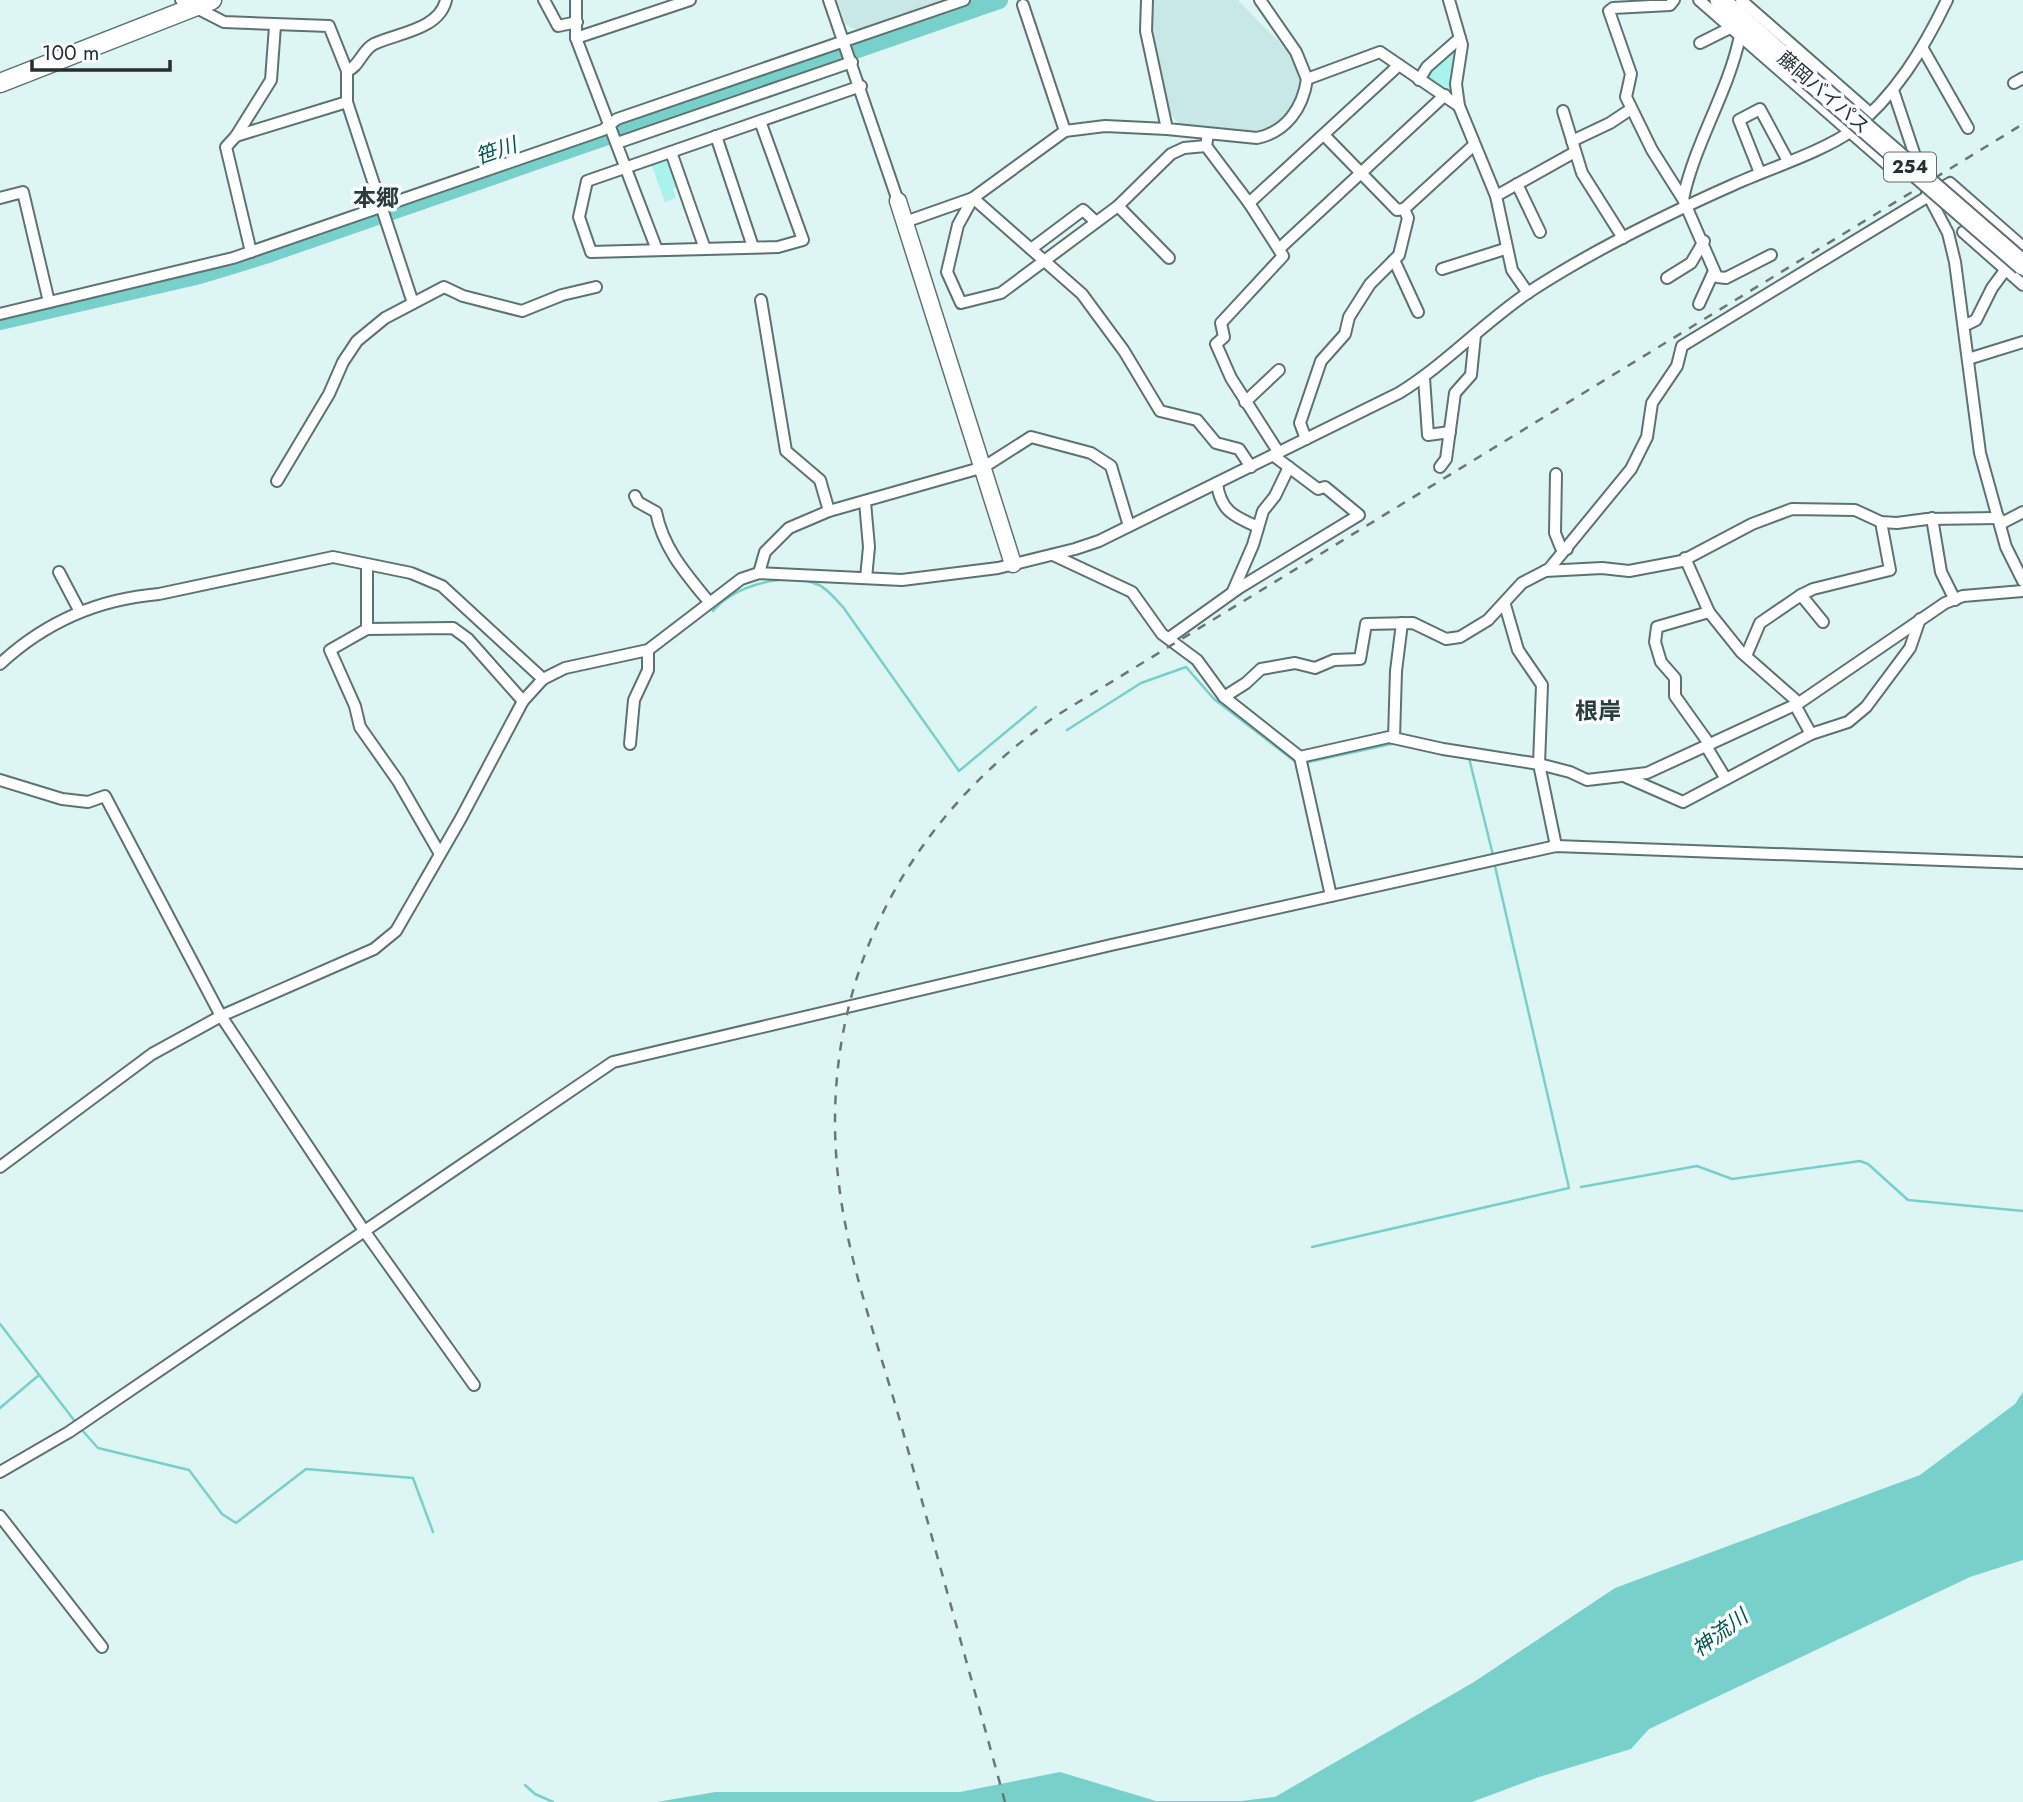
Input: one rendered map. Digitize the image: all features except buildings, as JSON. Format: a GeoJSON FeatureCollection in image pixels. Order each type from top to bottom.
{"type":"FeatureCollection","features":[{"type":"Feature","properties":{"kind":"highway","name":"藤岡バイパス"},"geometry":{"type":"LineString","coordinates":[[1720,0],[2014,267]]}},
{"type":"Feature","properties":{"kind":"main road"},"geometry":{"type":"LineString","coordinates":[[0,83],[187,3],[212,0]]}},
{"type":"Feature","properties":{"kind":"street"},"geometry":{"type":"LineString","coordinates":[[347,71],[354,69],[372,45],[417,30],[438,13],[446,0]]}},
{"type":"Feature","properties":{"kind":"street"},"geometry":{"type":"LineString","coordinates":[[544,0],[558,26],[577,22]]}},
{"type":"Feature","properties":{"kind":"street"},"geometry":{"type":"LineString","coordinates":[[576,0],[576,38],[657,250]]}},
{"type":"Feature","properties":{"kind":"street"},"geometry":{"type":"LineString","coordinates":[[576,38],[690,0]]}},
{"type":"Feature","properties":{"kind":"street"},"geometry":{"type":"LineString","coordinates":[[829,0],[861,86],[1013,564]]}},
{"type":"Feature","properties":{"kind":"street"},"geometry":{"type":"LineString","coordinates":[[0,314],[251,252],[614,135],[849,53],[964,0]]}},
{"type":"Feature","properties":{"kind":"street"},"geometry":{"type":"LineString","coordinates":[[1147,0],[1146,31],[1167,129]]}},
{"type":"Feature","properties":{"kind":"street"},"geometry":{"type":"LineString","coordinates":[[973,198],[958,225],[947,271],[961,303],[1000,293],[1118,206],[1171,154],[1207,140],[1270,135],[1291,120],[1307,79],[1296,52],[1260,0]]}},
{"type":"Feature","properties":{"kind":"street"},"geometry":{"type":"LineString","coordinates":[[1449,0],[1462,45],[1456,84],[1459,106],[1496,196],[1505,249],[1512,270],[1528,293]]}},
{"type":"Feature","properties":{"kind":"street"},"geometry":{"type":"LineString","coordinates":[[1674,0],[1670,5],[1613,8],[1609,11],[1631,74],[1626,97],[1704,241],[1717,276],[1726,278],[1771,255]]}},
{"type":"Feature","properties":{"kind":"street"},"geometry":{"type":"LineString","coordinates":[[1699,0],[1898,174],[1918,163]]}},
{"type":"Feature","properties":{"kind":"street"},"geometry":{"type":"LineString","coordinates":[[1741,0],[1870,113]]}},
{"type":"Feature","properties":{"kind":"street"},"geometry":{"type":"LineString","coordinates":[[0,1167],[152,1054],[221,1016],[374,949],[396,931],[523,701],[543,679],[565,668],[648,650],[741,579],[758,573],[902,580],[1013,564],[1099,541],[1424,378],[1528,293],[1684,202],[1760,173],[1849,132],[1893,90],[1923,49],[1947,0]]}},
{"type":"Feature","properties":{"kind":"street"},"geometry":{"type":"LineString","coordinates":[[187,3],[224,22],[329,26],[347,71],[347,102],[413,303]]}},
{"type":"Feature","properties":{"kind":"street"},"geometry":{"type":"LineString","coordinates":[[1023,5],[1065,131]]}},
{"type":"Feature","properties":{"kind":"street"},"geometry":{"type":"LineString","coordinates":[[251,252],[226,147],[236,136],[271,80],[275,26]]}},
{"type":"Feature","properties":{"kind":"street"},"geometry":{"type":"LineString","coordinates":[[1700,43],[1730,28]]}},
{"type":"Feature","properties":{"kind":"street"},"geometry":{"type":"LineString","coordinates":[[1684,202],[1690,168],[1720,91],[1731,74],[1740,36]]}},
{"type":"Feature","properties":{"kind":"street"},"geometry":{"type":"LineString","coordinates":[[1419,80],[1442,52],[1460,38]]}},
{"type":"Feature","properties":{"kind":"street"},"geometry":{"type":"LineString","coordinates":[[1923,49],[1968,128]]}},
{"type":"Feature","properties":{"kind":"street"},"geometry":{"type":"LineString","coordinates":[[1307,79],[1380,52],[1459,106]]}},
{"type":"Feature","properties":{"kind":"street"},"geometry":{"type":"LineString","coordinates":[[614,135],[617,119],[849,53]]}},
{"type":"Feature","properties":{"kind":"street"},"geometry":{"type":"LineString","coordinates":[[1249,203],[1399,65]]}},
{"type":"Feature","properties":{"kind":"street"},"geometry":{"type":"LineString","coordinates":[[760,121],[803,240],[778,247],[591,252],[579,217],[587,181],[716,136],[861,86]]}},
{"type":"Feature","properties":{"kind":"street"},"geometry":{"type":"LineString","coordinates":[[1893,90],[1929,197],[1948,233],[1964,326],[1980,453],[2006,547],[2023,581]]}},
{"type":"Feature","properties":{"kind":"street"},"geometry":{"type":"LineString","coordinates":[[1280,248],[1445,95]]}},
{"type":"Feature","properties":{"kind":"street"},"geometry":{"type":"LineString","coordinates":[[236,136],[347,102]]}},
{"type":"Feature","properties":{"kind":"street"},"geometry":{"type":"LineString","coordinates":[[1496,196],[1631,108]]}},
{"type":"Feature","properties":{"kind":"street"},"geometry":{"type":"LineString","coordinates":[[1760,173],[1739,120],[1760,109],[1788,160]]}},
{"type":"Feature","properties":{"kind":"street"},"geometry":{"type":"LineString","coordinates":[[1563,111],[1573,147],[1592,193],[1623,238]]}},
{"type":"Feature","properties":{"kind":"street"},"geometry":{"type":"LineString","coordinates":[[905,222],[973,198],[1065,131],[1119,126],[1167,129],[1207,140],[1280,248],[1283,256],[1221,323],[1224,337],[1216,344],[1245,402],[1276,454],[1318,489],[1325,487],[1359,515],[1233,593],[1170,638]]}},
{"type":"Feature","properties":{"kind":"street"},"geometry":{"type":"LineString","coordinates":[[1324,135],[1396,210],[1404,209],[1474,145]]}},
{"type":"Feature","properties":{"kind":"street"},"geometry":{"type":"LineString","coordinates":[[716,136],[753,247]]}},
{"type":"Feature","properties":{"kind":"street"},"geometry":{"type":"LineString","coordinates":[[671,152],[705,249]]}},
{"type":"Feature","properties":{"kind":"street"},"geometry":{"type":"LineString","coordinates":[[1224,697],[1246,684],[1261,669],[1296,663],[1315,668],[1334,660],[1360,659],[1366,624],[1413,623],[1446,639],[1460,637],[1488,620],[1505,605],[1522,583],[1545,571],[1567,549],[1631,469],[1647,437],[1652,403],[1677,366],[1682,346],[1950,183],[2021,242],[2014,267],[1976,320],[1964,326]]}},
{"type":"Feature","properties":{"kind":"street"},"geometry":{"type":"LineString","coordinates":[[1517,184],[1541,232]]}},
{"type":"Feature","properties":{"kind":"street"},"geometry":{"type":"LineString","coordinates":[[0,198],[23,192],[49,302]]}},
{"type":"Feature","properties":{"kind":"street"},"geometry":{"type":"LineString","coordinates":[[973,198],[1082,294],[1124,351],[1160,411],[1197,420],[1216,443],[1239,449],[1251,467]]}},
{"type":"Feature","properties":{"kind":"street"},"geometry":{"type":"LineString","coordinates":[[1118,206],[1169,258]]}},
{"type":"Feature","properties":{"kind":"street"},"geometry":{"type":"LineString","coordinates":[[1306,439],[1300,423],[1321,361],[1345,334],[1349,317],[1370,284],[1399,255],[1408,218],[1404,209]]}},
{"type":"Feature","properties":{"kind":"street"},"geometry":{"type":"LineString","coordinates":[[1031,249],[1083,210],[1096,222]]}},
{"type":"Feature","properties":{"kind":"street"},"geometry":{"type":"LineString","coordinates":[[1948,233],[1964,232],[1993,220]]}},
{"type":"Feature","properties":{"kind":"street"},"geometry":{"type":"LineString","coordinates":[[1964,232],[2014,267],[2023,285]]}},
{"type":"Feature","properties":{"kind":"street"},"geometry":{"type":"LineString","coordinates":[[1667,278],[1691,263],[1704,241]]}},
{"type":"Feature","properties":{"kind":"street"},"geometry":{"type":"LineString","coordinates":[[1442,269],[1505,249]]}},
{"type":"Feature","properties":{"kind":"street"},"geometry":{"type":"LineString","coordinates":[[1394,260],[1418,312]]}},
{"type":"Feature","properties":{"kind":"street"},"geometry":{"type":"LineString","coordinates":[[1699,304],[1714,271]]}},
{"type":"Feature","properties":{"kind":"street"},"geometry":{"type":"LineString","coordinates":[[277,481],[329,394],[342,362],[357,341],[385,317],[444,287],[463,296],[522,311],[562,295],[596,287]]}},
{"type":"Feature","properties":{"kind":"street"},"geometry":{"type":"LineString","coordinates":[[761,300],[786,451],[820,480],[829,511]]}},
{"type":"Feature","properties":{"kind":"street"},"geometry":{"type":"LineString","coordinates":[[1440,467],[1446,459],[1455,393],[1471,375],[1475,335]]}},
{"type":"Feature","properties":{"kind":"street"},"geometry":{"type":"LineString","coordinates":[[1968,359],[2023,342]]}},
{"type":"Feature","properties":{"kind":"street"},"geometry":{"type":"LineString","coordinates":[[1245,402],[1279,370]]}},
{"type":"Feature","properties":{"kind":"street"},"geometry":{"type":"LineString","coordinates":[[1424,378],[1428,435],[1450,432]]}},
{"type":"Feature","properties":{"kind":"street"},"geometry":{"type":"LineString","coordinates":[[758,573],[765,552],[789,528],[829,511],[984,467],[1031,437],[1091,453],[1111,466],[1129,526]]}},
{"type":"Feature","properties":{"kind":"street"},"geometry":{"type":"LineString","coordinates":[[1233,593],[1263,511],[1275,496],[1289,467]]}},
{"type":"Feature","properties":{"kind":"street"},"geometry":{"type":"LineString","coordinates":[[1556,474],[1555,533],[1561,548],[1567,549]]}},
{"type":"Feature","properties":{"kind":"street"},"geometry":{"type":"LineString","coordinates":[[1217,483],[1219,499],[1231,515],[1258,527]]}},
{"type":"Feature","properties":{"kind":"street"},"geometry":{"type":"LineString","coordinates":[[635,496],[638,502],[656,512],[661,537],[676,556],[681,569],[709,602]]}},
{"type":"Feature","properties":{"kind":"street"},"geometry":{"type":"LineString","coordinates":[[865,502],[869,547],[866,578]]}},
{"type":"Feature","properties":{"kind":"street"},"geometry":{"type":"LineString","coordinates":[[1545,571],[1602,568],[1629,571],[1685,558],[1752,524],[1792,509],[1855,510],[1881,522],[1897,523],[1932,518],[2000,521],[2023,512]]}},
{"type":"Feature","properties":{"kind":"street"},"geometry":{"type":"LineString","coordinates":[[1932,518],[1941,572],[1955,600]]}},
{"type":"Feature","properties":{"kind":"street"},"geometry":{"type":"LineString","coordinates":[[1746,656],[1760,623],[1801,595],[1813,589],[1890,570],[1881,522]]}},
{"type":"Feature","properties":{"kind":"street"},"geometry":{"type":"LineString","coordinates":[[1053,555],[1132,592],[1162,634],[1197,660],[1224,697],[1300,757],[1331,896]]}},
{"type":"Feature","properties":{"kind":"street"},"geometry":{"type":"LineString","coordinates":[[0,664],[29,637],[80,612],[136,596],[159,594],[332,557],[411,573],[442,586],[543,679]]}},
{"type":"Feature","properties":{"kind":"street"},"geometry":{"type":"LineString","coordinates":[[1685,558],[1709,612],[1746,656],[1797,704],[1811,734]]}},
{"type":"Feature","properties":{"kind":"street"},"geometry":{"type":"LineString","coordinates":[[367,565],[367,629]]}},
{"type":"Feature","properties":{"kind":"street"},"geometry":{"type":"LineString","coordinates":[[59,572],[80,612]]}},
{"type":"Feature","properties":{"kind":"street"},"geometry":{"type":"LineString","coordinates":[[1300,757],[1394,738],[1443,749],[1539,764],[1570,772],[1587,780],[1647,773],[1797,704],[1920,619],[1955,600],[2001,591],[2023,591]]}},
{"type":"Feature","properties":{"kind":"street"},"geometry":{"type":"LineString","coordinates":[[1801,595],[1823,622]]}},
{"type":"Feature","properties":{"kind":"street"},"geometry":{"type":"LineString","coordinates":[[1505,605],[1518,650],[1542,685],[1539,764],[1556,846]]}},
{"type":"Feature","properties":{"kind":"street"},"geometry":{"type":"LineString","coordinates":[[1709,612],[1657,627],[1655,642],[1661,662],[1675,678],[1675,696],[1726,779]]}},
{"type":"Feature","properties":{"kind":"street"},"geometry":{"type":"LineString","coordinates":[[1626,777],[1683,802],[1811,734],[1848,722],[1866,707],[1910,648],[1920,619]]}},
{"type":"Feature","properties":{"kind":"street"},"geometry":{"type":"LineString","coordinates":[[1394,738],[1396,671],[1402,623]]}},
{"type":"Feature","properties":{"kind":"street"},"geometry":{"type":"LineString","coordinates":[[440,854],[398,781],[360,727],[355,706],[330,650],[367,629],[453,628],[468,639],[523,701]]}},
{"type":"Feature","properties":{"kind":"street"},"geometry":{"type":"LineString","coordinates":[[630,744],[634,700],[648,670],[648,650]]}},
{"type":"Feature","properties":{"kind":"street"},"geometry":{"type":"LineString","coordinates":[[0,780],[62,799],[88,802],[105,796],[221,1016],[365,1232],[474,1385]]}},
{"type":"Feature","properties":{"kind":"street"},"geometry":{"type":"LineString","coordinates":[[0,1472],[69,1432],[613,1062],[1556,846],[2023,863]]}},
{"type":"Feature","properties":{"kind":"street"},"geometry":{"type":"LineString","coordinates":[[0,1516],[102,1647]]}},
{"type":"Feature","properties":{"kind":"shaded area"},"geometry":{"type":"Polygon","coordinates":[[[837,0],[945,0],[857,30],[846,25],[837,0]]]}},
{"type":"Feature","properties":{"kind":"shaded area"},"geometry":{"type":"Polygon","coordinates":[[[1153,0],[1238,0],[1288,51],[1304,84],[1288,118],[1260,133],[1179,124],[1168,111],[1150,31],[1153,0]]]}},
{"type":"Feature","properties":{"kind":"shaded area"},"geometry":{"type":"Polygon","coordinates":[[[1459,44],[1454,94],[1426,78],[1459,44]]]}},
{"type":"Feature","properties":{"kind":"shaded area"},"geometry":{"type":"Polygon","coordinates":[[[665,158],[671,163],[679,186],[673,189],[676,198],[665,202],[651,164],[665,158]]]}},
{"type":"Feature","properties":{"kind":"water","name":"神流川"},"geometry":{"type":"Polygon","coordinates":[[[2023,1392],[2023,1560],[1970,1577],[1649,1729],[1631,1749],[1539,1777],[1472,1802],[657,1802],[715,1792],[960,1792],[1060,1772],[1156,1801],[1241,1801],[1275,1797],[1474,1682],[1615,1588],[1920,1475],[2015,1404],[2023,1392]]]}},
{"type":"Feature","properties":{"kind":"waterway","name":"笹川"},"geometry":{"type":"LineString","coordinates":[[0,321],[200,275],[265,255],[999,0]]}},
{"type":"Feature","properties":{"kind":"waterway"},"geometry":{"type":"LineString","coordinates":[[713,611],[734,594],[762,583],[792,580],[819,585],[843,607],[959,771],[1036,707]]}},
{"type":"Feature","properties":{"kind":"waterway"},"geometry":{"type":"LineString","coordinates":[[1067,730],[1141,683],[1186,667],[1214,699],[1297,763]]}},
{"type":"Feature","properties":{"kind":"waterway"},"geometry":{"type":"LineString","coordinates":[[1304,763],[1396,743]]}},
{"type":"Feature","properties":{"kind":"waterway"},"geometry":{"type":"LineString","coordinates":[[1440,754],[1469,758],[1493,855]]}},
{"type":"Feature","properties":{"kind":"waterway"},"geometry":{"type":"LineString","coordinates":[[1312,1247],[1569,1188],[1494,862]]}},
{"type":"Feature","properties":{"kind":"waterway"},"geometry":{"type":"LineString","coordinates":[[1581,1187],[1697,1166],[1732,1179],[1860,1161],[1868,1164],[1908,1200],[2023,1211]]}},
{"type":"Feature","properties":{"kind":"waterway"},"geometry":{"type":"LineString","coordinates":[[0,1324],[77,1424]]}},
{"type":"Feature","properties":{"kind":"waterway"},"geometry":{"type":"LineString","coordinates":[[0,1408],[39,1375]]}},
{"type":"Feature","properties":{"kind":"waterway"},"geometry":{"type":"LineString","coordinates":[[81,1429],[98,1448],[189,1470],[222,1514],[236,1523],[306,1469],[413,1478],[433,1532]]}},
{"type":"Feature","properties":{"kind":"waterway"},"geometry":{"type":"LineString","coordinates":[[525,1785],[535,1794],[553,1802]]}},
{"type":"Feature","properties":{"kind":"railway"},"geometry":{"type":"LineString","coordinates":[[1005,1802],[858,1277],[839,1185],[835,1114],[841,1046],[856,980],[880,918],[913,860],[954,806],[1003,757],[1059,714],[2023,124]]}},
{"type":"Feature","properties":{"kind":"district","name":"本郷"},"geometry":{"type":"Point","coordinates":[376,198]}},
{"type":"Feature","properties":{"kind":"district","name":"根岸"},"geometry":{"type":"Point","coordinates":[1598,711]}}]}
